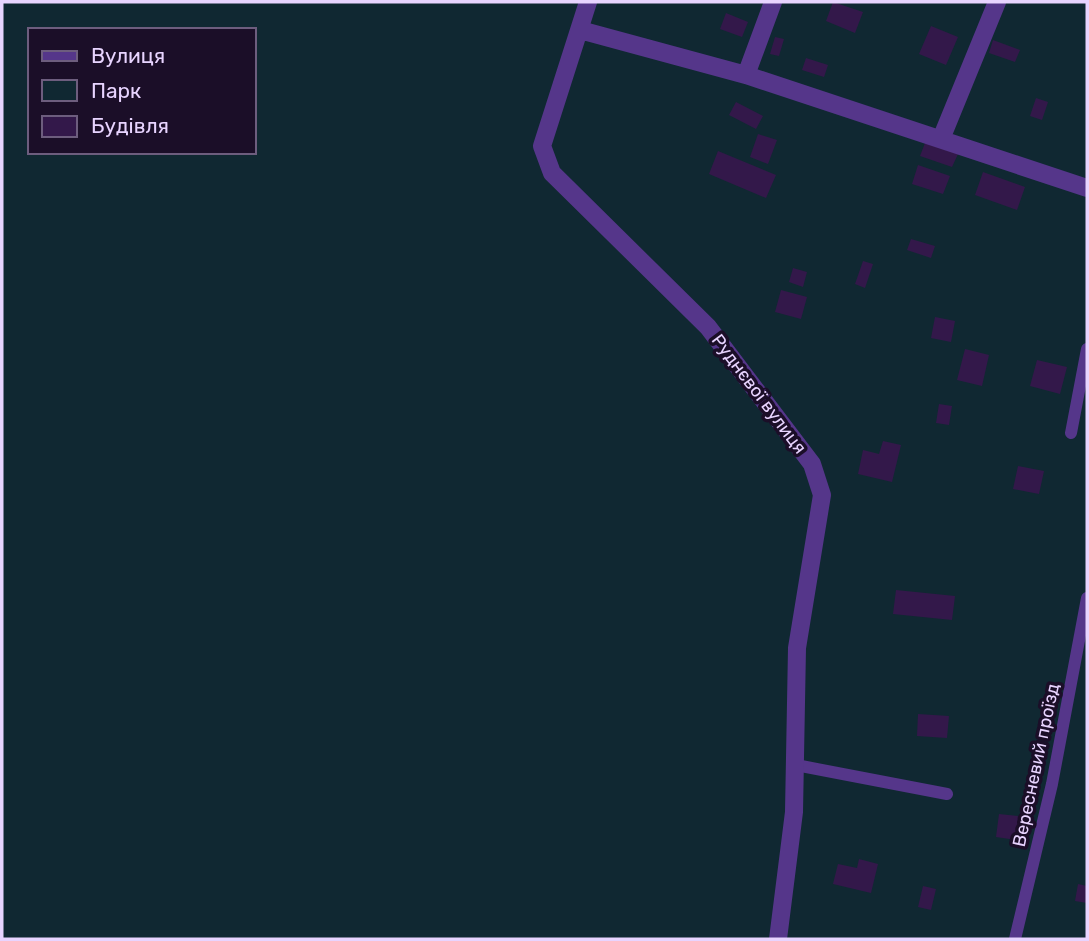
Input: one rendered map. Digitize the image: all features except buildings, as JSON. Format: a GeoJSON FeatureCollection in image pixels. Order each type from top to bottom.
{"type":"FeatureCollection","features":[{"type":"Feature","properties":{"kind":"street","name":"Руднєвої вулиця"},"geometry":{"type":"LineString","coordinates":[[588,2],[542,146],[552,173],[708,327],[812,464],[822,495],[797,648],[794,812],[778,939]]}},
{"type":"Feature","properties":{"kind":"street"},"geometry":{"type":"LineString","coordinates":[[746,75],[773,2]]}},
{"type":"Feature","properties":{"kind":"street"},"geometry":{"type":"LineString","coordinates":[[941,139],[997,2]]}},
{"type":"Feature","properties":{"kind":"street"},"geometry":{"type":"LineString","coordinates":[[580,30],[746,75],[1087,188]]}},
{"type":"Feature","properties":{"kind":"lane"},"geometry":{"type":"LineString","coordinates":[[1071,433],[1087,349]]}},
{"type":"Feature","properties":{"kind":"lane","name":"Вересневий проїзд"},"geometry":{"type":"LineString","coordinates":[[1015,939],[1052,785],[1087,597]]}},
{"type":"Feature","properties":{"kind":"lane"},"geometry":{"type":"LineString","coordinates":[[796,765],[947,794]]}},
{"type":"Feature","properties":{"kind":"green space"},"geometry":{"type":"Polygon","coordinates":[[[2,2],[1087,2],[1087,939],[2,939],[2,2]]]}}]}
